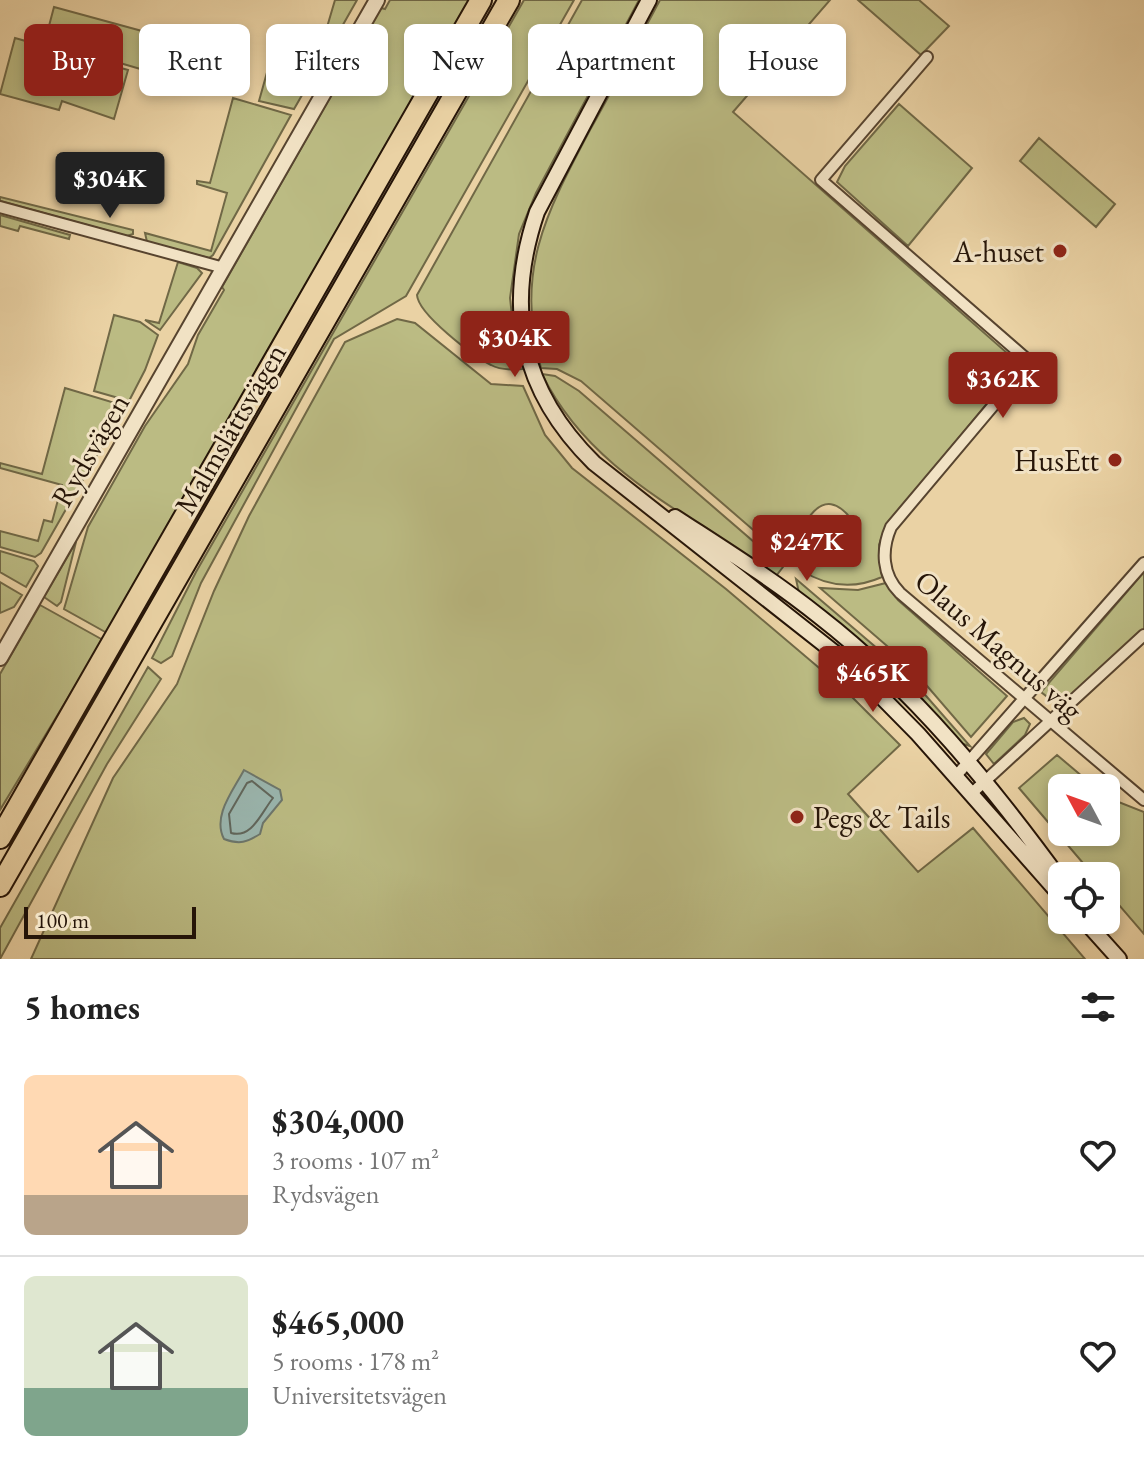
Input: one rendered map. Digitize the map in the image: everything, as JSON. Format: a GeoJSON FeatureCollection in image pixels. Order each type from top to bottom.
{"type":"FeatureCollection","features":[{"type":"Feature","properties":{"kind":"highway","name":"Malmslättsvägen"},"geometry":{"type":"LineString","coordinates":[[0,838],[481,0]]}},
{"type":"Feature","properties":{"kind":"highway","name":"Malmslättsvägen"},"geometry":{"type":"LineString","coordinates":[[0,886],[509,0]]}},
{"type":"Feature","properties":{"kind":"highway"},"geometry":{"type":"LineString","coordinates":[[0,898],[21,854]]}},
{"type":"Feature","properties":{"kind":"main road","name":"Rydsvägen"},"geometry":{"type":"LineString","coordinates":[[0,658],[4,641],[30,605],[377,0]]}},
{"type":"Feature","properties":{"kind":"main road"},"geometry":{"type":"LineString","coordinates":[[649,0],[537,212],[528,240],[520,286],[526,352],[541,392],[566,434],[594,463],[849,664],[1048,881]]}},
{"type":"Feature","properties":{"kind":"main road"},"geometry":{"type":"LineString","coordinates":[[594,463],[821,617],[896,684],[968,764],[1048,864]]}},
{"type":"Feature","properties":{"kind":"main road"},"geometry":{"type":"LineString","coordinates":[[1099,934],[1116,955]]}},
{"type":"Feature","properties":{"kind":"street","name":"Olaus Magnus väg"},"geometry":{"type":"LineString","coordinates":[[927,57],[821,180],[1030,362],[891,527],[884,555],[894,588],[1048,722],[1144,800]]}},
{"type":"Feature","properties":{"kind":"street"},"geometry":{"type":"LineString","coordinates":[[0,207],[224,268]]}},
{"type":"Feature","properties":{"kind":"street"},"geometry":{"type":"LineString","coordinates":[[955,777],[1144,563]]}},
{"type":"Feature","properties":{"kind":"street"},"geometry":{"type":"LineString","coordinates":[[971,794],[1144,635]]}},
{"type":"Feature","properties":{"kind":"green space"},"geometry":{"type":"Polygon","coordinates":[[[335,0],[357,0],[343,24],[328,24],[335,0]]]}},
{"type":"Feature","properties":{"kind":"green space"},"geometry":{"type":"Polygon","coordinates":[[[390,0],[469,0],[455,24],[404,24],[404,96],[414,96],[107,633],[64,609],[88,527],[145,426],[188,364],[198,335],[224,290],[222,287],[331,96],[388,96],[388,24],[372,24],[381,8],[385,9],[390,0]]]}},
{"type":"Feature","properties":{"kind":"green space"},"geometry":{"type":"Polygon","coordinates":[[[524,0],[574,0],[560,24],[528,24],[528,81],[406,296],[334,339],[201,583],[172,656],[161,663],[152,658],[196,572],[469,96],[512,96],[510,24],[524,0]]]}},
{"type":"Feature","properties":{"kind":"green space"},"geometry":{"type":"Polygon","coordinates":[[[582,0],[639,0],[626,24],[569,24],[582,0]]]}},
{"type":"Feature","properties":{"kind":"green space"},"geometry":{"type":"Polygon","coordinates":[[[660,0],[830,0],[809,24],[719,24],[719,96],[747,96],[733,112],[1015,360],[1012,373],[885,528],[879,545],[882,577],[851,585],[821,580],[801,570],[837,551],[853,537],[852,520],[840,508],[830,504],[820,506],[812,514],[804,524],[788,560],[581,381],[557,369],[541,368],[531,302],[539,244],[560,189],[608,96],[703,96],[703,24],[647,24],[660,0]]]}},
{"type":"Feature","properties":{"kind":"green space"},"geometry":{"type":"Polygon","coordinates":[[[858,0],[919,0],[949,26],[921,55],[858,0]]]}},
{"type":"Feature","properties":{"kind":"green space"},"geometry":{"type":"Polygon","coordinates":[[[54,7],[116,24],[50,24],[54,7]]]}},
{"type":"Feature","properties":{"kind":"green space"},"geometry":{"type":"Polygon","coordinates":[[[123,26],[139,30],[139,69],[123,64],[123,26]]]}},
{"type":"Feature","properties":{"kind":"green space"},"geometry":{"type":"Polygon","coordinates":[[[15,38],[24,41],[24,96],[121,96],[114,119],[62,101],[59,110],[0,94],[15,38]]]}},
{"type":"Feature","properties":{"kind":"green space"},"geometry":{"type":"Polygon","coordinates":[[[123,69],[128,70],[123,88],[123,69]]]}},
{"type":"Feature","properties":{"kind":"green space"},"geometry":{"type":"Polygon","coordinates":[[[266,76],[266,96],[301,96],[294,109],[259,101],[266,76]]]}},
{"type":"Feature","properties":{"kind":"green space"},"geometry":{"type":"Polygon","coordinates":[[[528,96],[588,96],[536,193],[519,234],[510,298],[515,343],[523,369],[498,368],[460,344],[426,313],[417,295],[528,96]]]}},
{"type":"Feature","properties":{"kind":"green space"},"geometry":{"type":"Polygon","coordinates":[[[233,98],[291,115],[213,255],[209,258],[147,242],[145,233],[211,251],[227,193],[197,184],[197,181],[210,183],[233,98]]]}},
{"type":"Feature","properties":{"kind":"green space"},"geometry":{"type":"Polygon","coordinates":[[[899,104],[972,168],[908,246],[837,182],[845,166],[899,104]]]}},
{"type":"Feature","properties":{"kind":"green space"},"geometry":{"type":"Polygon","coordinates":[[[1039,138],[1115,204],[1096,227],[1020,161],[1039,138]]]}},
{"type":"Feature","properties":{"kind":"green space"},"geometry":{"type":"Polygon","coordinates":[[[0,197],[133,230],[133,234],[127,236],[0,201],[0,197]]]}},
{"type":"Feature","properties":{"kind":"green space"},"geometry":{"type":"Polygon","coordinates":[[[0,215],[70,235],[69,239],[20,226],[18,231],[0,226],[0,215]]]}},
{"type":"Feature","properties":{"kind":"green space"},"geometry":{"type":"Polygon","coordinates":[[[178,262],[197,268],[202,273],[160,330],[145,320],[159,323],[178,262]]]}},
{"type":"Feature","properties":{"kind":"green space"},"geometry":{"type":"Polygon","coordinates":[[[114,315],[140,322],[158,335],[129,401],[94,391],[114,315]]]}},
{"type":"Feature","properties":{"kind":"green space"},"geometry":{"type":"Polygon","coordinates":[[[397,319],[415,323],[491,384],[523,386],[545,435],[572,468],[726,589],[844,689],[900,745],[848,794],[918,872],[973,828],[1048,916],[1048,934],[1064,934],[1085,959],[31,959],[113,778],[177,684],[214,591],[249,516],[345,342],[397,319]]]}},
{"type":"Feature","properties":{"kind":"green space"},"geometry":{"type":"Polygon","coordinates":[[[542,374],[555,376],[579,391],[783,567],[776,576],[645,489],[615,465],[587,439],[562,409],[542,374]]]}},
{"type":"Feature","properties":{"kind":"green space"},"geometry":{"type":"Polygon","coordinates":[[[65,388],[125,406],[41,553],[35,557],[0,547],[0,531],[38,541],[44,520],[52,522],[62,485],[0,468],[0,463],[42,474],[65,388]]]}},
{"type":"Feature","properties":{"kind":"green space"},"geometry":{"type":"Polygon","coordinates":[[[76,542],[61,602],[57,606],[44,597],[76,542]]]}},
{"type":"Feature","properties":{"kind":"green space"},"geometry":{"type":"Polygon","coordinates":[[[0,551],[34,561],[38,566],[26,587],[0,572],[0,551]]]}},
{"type":"Feature","properties":{"kind":"green space"},"geometry":{"type":"Polygon","coordinates":[[[1144,572],[1144,630],[1059,706],[1041,692],[1144,572]]]}},
{"type":"Feature","properties":{"kind":"green space"},"geometry":{"type":"Polygon","coordinates":[[[796,579],[906,673],[970,746],[960,743],[799,593],[796,579]]]}},
{"type":"Feature","properties":{"kind":"green space"},"geometry":{"type":"Polygon","coordinates":[[[0,582],[22,595],[14,607],[0,613],[0,582]]]}},
{"type":"Feature","properties":{"kind":"green space"},"geometry":{"type":"Polygon","coordinates":[[[886,583],[898,600],[1007,696],[971,737],[909,665],[820,588],[858,590],[886,583]]]}},
{"type":"Feature","properties":{"kind":"green space"},"geometry":{"type":"Polygon","coordinates":[[[40,605],[103,640],[0,810],[0,674],[40,605]]]}},
{"type":"Feature","properties":{"kind":"green space"},"geometry":{"type":"Polygon","coordinates":[[[148,667],[161,679],[107,764],[0,959],[0,928],[148,667]]]}},
{"type":"Feature","properties":{"kind":"green space"},"geometry":{"type":"Polygon","coordinates":[[[1024,718],[1030,724],[1025,735],[994,764],[986,754],[1013,722],[1024,718]]]}},
{"type":"Feature","properties":{"kind":"green space"},"geometry":{"type":"Polygon","coordinates":[[[1057,755],[1079,774],[1048,774],[1048,822],[1019,788],[1057,755]]]}},
{"type":"Feature","properties":{"kind":"green space"},"geometry":{"type":"Polygon","coordinates":[[[1120,803],[1144,812],[1144,934],[1120,906],[1120,862],[1082,862],[1068,846],[1120,846],[1120,803]]]}},
{"type":"Feature","properties":{"kind":"water"},"geometry":{"type":"Polygon","coordinates":[[[244,770],[280,790],[282,800],[263,823],[260,834],[247,841],[235,842],[224,839],[222,813],[244,770]]]}},
{"type":"Feature","properties":{"kind":"place","name":"A-huset"},"geometry":{"type":"Point","coordinates":[1060,251]}},
{"type":"Feature","properties":{"kind":"place","name":"HusEtt"},"geometry":{"type":"Point","coordinates":[1115,460]}},
{"type":"Feature","properties":{"kind":"place","name":"Pegs & Tails"},"geometry":{"type":"Point","coordinates":[797,817]}}]}
